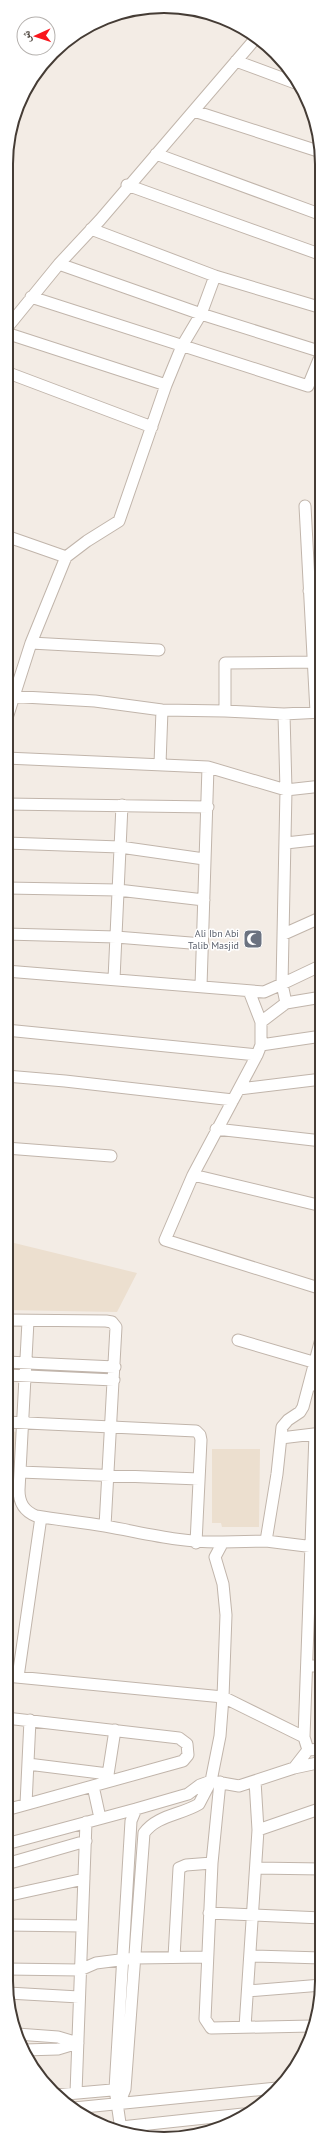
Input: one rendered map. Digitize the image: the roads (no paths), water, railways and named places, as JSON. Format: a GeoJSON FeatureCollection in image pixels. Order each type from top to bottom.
{"type":"FeatureCollection","features":[{"type":"Feature","properties":{"kind":"street"},"geometry":{"type":"LineString","coordinates":[[13,321],[59,264],[194,111],[253,42]]}},
{"type":"Feature","properties":{"kind":"street"},"geometry":{"type":"LineString","coordinates":[[236,61],[291,81]]}},
{"type":"Feature","properties":{"kind":"street"},"geometry":{"type":"LineString","coordinates":[[194,111],[315,150]]}},
{"type":"Feature","properties":{"kind":"street"},"geometry":{"type":"LineString","coordinates":[[156,154],[315,212]]}},
{"type":"Feature","properties":{"kind":"street"},"geometry":{"type":"LineString","coordinates":[[127,186],[315,253]]}},
{"type":"Feature","properties":{"kind":"street"},"geometry":{"type":"LineString","coordinates":[[91,229],[215,276],[315,306]]}},
{"type":"Feature","properties":{"kind":"street"},"geometry":{"type":"LineString","coordinates":[[59,264],[201,314],[315,350]]}},
{"type":"Feature","properties":{"kind":"street"},"geometry":{"type":"LineString","coordinates":[[13,687],[66,557],[87,541],[119,521],[166,385],[182,346],[201,314],[215,276]]}},
{"type":"Feature","properties":{"kind":"street"},"geometry":{"type":"LineString","coordinates":[[31,297],[308,386],[315,369]]}},
{"type":"Feature","properties":{"kind":"street"},"geometry":{"type":"LineString","coordinates":[[13,335],[166,385]]}},
{"type":"Feature","properties":{"kind":"street"},"geometry":{"type":"LineString","coordinates":[[13,375],[152,427]]}},
{"type":"Feature","properties":{"kind":"street"},"geometry":{"type":"LineString","coordinates":[[305,506],[312,662],[315,683]]}},
{"type":"Feature","properties":{"kind":"street"},"geometry":{"type":"LineString","coordinates":[[13,538],[66,557]]}},
{"type":"Feature","properties":{"kind":"street"},"geometry":{"type":"LineString","coordinates":[[309,591],[315,591]]}},
{"type":"Feature","properties":{"kind":"street"},"geometry":{"type":"LineString","coordinates":[[31,643],[159,650]]}},
{"type":"Feature","properties":{"kind":"street"},"geometry":{"type":"LineString","coordinates":[[225,711],[225,663],[312,662]]}},
{"type":"Feature","properties":{"kind":"street"},"geometry":{"type":"LineString","coordinates":[[13,697],[95,701],[162,710],[284,714],[315,712]]}},
{"type":"Feature","properties":{"kind":"street"},"geometry":{"type":"LineString","coordinates":[[160,764],[162,710]]}},
{"type":"Feature","properties":{"kind":"street"},"geometry":{"type":"LineString","coordinates":[[284,714],[286,843],[282,984],[286,1003]]}},
{"type":"Feature","properties":{"kind":"street"},"geometry":{"type":"LineString","coordinates":[[13,758],[208,767],[286,790],[315,787]]}},
{"type":"Feature","properties":{"kind":"street"},"geometry":{"type":"LineString","coordinates":[[201,986],[204,859],[208,807],[208,767]]}},
{"type":"Feature","properties":{"kind":"street"},"geometry":{"type":"LineString","coordinates":[[13,804],[208,807]]}},
{"type":"Feature","properties":{"kind":"street"},"geometry":{"type":"LineString","coordinates":[[114,979],[122,805]]}},
{"type":"Feature","properties":{"kind":"street"},"geometry":{"type":"LineString","coordinates":[[286,843],[315,840]]}},
{"type":"Feature","properties":{"kind":"street"},"geometry":{"type":"LineString","coordinates":[[13,843],[120,847],[204,859]]}},
{"type":"Feature","properties":{"kind":"street"},"geometry":{"type":"LineString","coordinates":[[13,888],[118,890],[204,900]]}},
{"type":"Feature","properties":{"kind":"street"},"geometry":{"type":"LineString","coordinates":[[284,934],[315,920]]}},
{"type":"Feature","properties":{"kind":"street"},"geometry":{"type":"LineString","coordinates":[[13,934],[116,937],[203,944]]}},
{"type":"Feature","properties":{"kind":"street"},"geometry":{"type":"LineString","coordinates":[[13,971],[264,992],[315,968]]}},
{"type":"Feature","properties":{"kind":"street"},"geometry":{"type":"LineString","coordinates":[[249,991],[261,1022],[259,1050],[193,1175],[165,1240],[315,1283]]}},
{"type":"Feature","properties":{"kind":"street"},"geometry":{"type":"LineString","coordinates":[[261,1022],[286,1003],[315,998]]}},
{"type":"Feature","properties":{"kind":"street"},"geometry":{"type":"LineString","coordinates":[[13,1031],[259,1050],[315,1038]]}},
{"type":"Feature","properties":{"kind":"street"},"geometry":{"type":"LineString","coordinates":[[13,1077],[233,1100]]}},
{"type":"Feature","properties":{"kind":"street"},"geometry":{"type":"LineString","coordinates":[[239,1089],[315,1080]]}},
{"type":"Feature","properties":{"kind":"street"},"geometry":{"type":"LineString","coordinates":[[216,1129],[315,1140]]}},
{"type":"Feature","properties":{"kind":"street"},"geometry":{"type":"LineString","coordinates":[[13,1149],[111,1156]]}},
{"type":"Feature","properties":{"kind":"street"},"geometry":{"type":"LineString","coordinates":[[193,1175],[315,1204]]}},
{"type":"Feature","properties":{"kind":"street"},"geometry":{"type":"LineString","coordinates":[[13,1320],[112,1322],[117,1330],[105,1526]]}},
{"type":"Feature","properties":{"kind":"street"},"geometry":{"type":"LineString","coordinates":[[28,1321],[20,1472],[20,1501],[26,1510],[41,1517],[105,1526],[196,1543],[266,1541],[315,1548]]}},
{"type":"Feature","properties":{"kind":"street"},"geometry":{"type":"LineString","coordinates":[[238,1340],[313,1362]]}},
{"type":"Feature","properties":{"kind":"street"},"geometry":{"type":"LineString","coordinates":[[266,1541],[284,1423],[300,1412],[310,1384],[315,1356]]}},
{"type":"Feature","properties":{"kind":"street"},"geometry":{"type":"LineString","coordinates":[[13,1362],[115,1367]]}},
{"type":"Feature","properties":{"kind":"street"},"geometry":{"type":"LineString","coordinates":[[13,1375],[114,1380]]}},
{"type":"Feature","properties":{"kind":"street"},"geometry":{"type":"LineString","coordinates":[[310,1384],[315,1385]]}},
{"type":"Feature","properties":{"kind":"street"},"geometry":{"type":"LineString","coordinates":[[13,1422],[196,1431],[201,1438],[196,1543]]}},
{"type":"Feature","properties":{"kind":"street"},"geometry":{"type":"LineString","coordinates":[[281,1438],[315,1434]]}},
{"type":"Feature","properties":{"kind":"street"},"geometry":{"type":"LineString","coordinates":[[20,1472],[199,1479]]}},
{"type":"Feature","properties":{"kind":"street"},"geometry":{"type":"LineString","coordinates":[[18,1677],[41,1517]]}},
{"type":"Feature","properties":{"kind":"street"},"geometry":{"type":"LineString","coordinates":[[223,1542],[216,1557],[223,1584],[226,1616],[223,1697],[216,1782],[209,1913],[205,2020],[211,2028],[308,2026]]}},
{"type":"Feature","properties":{"kind":"street"},"geometry":{"type":"LineString","coordinates":[[308,1750],[304,1738],[307,1666],[315,1572]]}},
{"type":"Feature","properties":{"kind":"street"},"geometry":{"type":"LineString","coordinates":[[307,1666],[315,1666]]}},
{"type":"Feature","properties":{"kind":"street"},"geometry":{"type":"LineString","coordinates":[[13,1677],[223,1697],[304,1738]]}},
{"type":"Feature","properties":{"kind":"street"},"geometry":{"type":"LineString","coordinates":[[13,1719],[179,1738],[187,1744],[188,1755],[183,1760],[107,1778],[93,1786],[13,1808]]}},
{"type":"Feature","properties":{"kind":"street"},"geometry":{"type":"LineString","coordinates":[[26,1804],[30,1720]]}},
{"type":"Feature","properties":{"kind":"street"},"geometry":{"type":"LineString","coordinates":[[107,1778],[115,1730]]}},
{"type":"Feature","properties":{"kind":"street"},"geometry":{"type":"LineString","coordinates":[[294,1768],[308,1750],[315,1750]]}},
{"type":"Feature","properties":{"kind":"street"},"geometry":{"type":"LineString","coordinates":[[28,1764],[107,1778]]}},
{"type":"Feature","properties":{"kind":"street"},"geometry":{"type":"LineString","coordinates":[[13,1842],[188,1794],[200,1785],[216,1782],[239,1786],[294,1768],[315,1764]]}},
{"type":"Feature","properties":{"kind":"street"},"geometry":{"type":"LineString","coordinates":[[245,2028],[258,1830],[255,1781]]}},
{"type":"Feature","properties":{"kind":"street"},"geometry":{"type":"LineString","coordinates":[[121,2126],[119,2104],[120,2089],[135,1958],[144,1833],[150,1825],[157,1820],[199,1804],[216,1782]]}},
{"type":"Feature","properties":{"kind":"street"},"geometry":{"type":"LineString","coordinates":[[93,1786],[100,1818]]}},
{"type":"Feature","properties":{"kind":"street"},"geometry":{"type":"LineString","coordinates":[[120,2089],[122,1960],[131,1821],[136,1809]]}},
{"type":"Feature","properties":{"kind":"street"},"geometry":{"type":"LineString","coordinates":[[258,1830],[315,1810]]}},
{"type":"Feature","properties":{"kind":"street"},"geometry":{"type":"LineString","coordinates":[[76,2093],[86,1822]]}},
{"type":"Feature","properties":{"kind":"street"},"geometry":{"type":"LineString","coordinates":[[13,1862],[86,1842]]}},
{"type":"Feature","properties":{"kind":"street"},"geometry":{"type":"LineString","coordinates":[[174,1957],[179,1868],[186,1865],[212,1863]]}},
{"type":"Feature","properties":{"kind":"street"},"geometry":{"type":"LineString","coordinates":[[256,1868],[315,1869]]}},
{"type":"Feature","properties":{"kind":"street"},"geometry":{"type":"LineString","coordinates":[[13,1894],[84,1879]]}},
{"type":"Feature","properties":{"kind":"street"},"geometry":{"type":"LineString","coordinates":[[209,1913],[315,1918]]}},
{"type":"Feature","properties":{"kind":"street"},"geometry":{"type":"LineString","coordinates":[[13,1925],[82,1926]]}},
{"type":"Feature","properties":{"kind":"street"},"geometry":{"type":"LineString","coordinates":[[13,1969],[80,1970],[96,1964],[135,1958],[207,1956]]}},
{"type":"Feature","properties":{"kind":"street"},"geometry":{"type":"LineString","coordinates":[[250,1956],[315,1958]]}},
{"type":"Feature","properties":{"kind":"street"},"geometry":{"type":"LineString","coordinates":[[248,1991],[315,1986]]}},
{"type":"Feature","properties":{"kind":"street"},"geometry":{"type":"LineString","coordinates":[[13,1993],[79,1997]]}},
{"type":"Feature","properties":{"kind":"street"},"geometry":{"type":"LineString","coordinates":[[22,2034],[58,2037],[78,2043]]}},
{"type":"Feature","properties":{"kind":"street"},"geometry":{"type":"LineString","coordinates":[[30,2050],[58,2049],[78,2043]]}},
{"type":"Feature","properties":{"kind":"street"},"geometry":{"type":"LineString","coordinates":[[63,2094],[120,2089]]}},
{"type":"Feature","properties":{"kind":"street"},"geometry":{"type":"LineString","coordinates":[[81,2107],[270,2089]]}},
{"type":"Feature","properties":{"kind":"street"},"geometry":{"type":"LineString","coordinates":[[127,2127],[233,2115]]}},
{"type":"Feature","properties":{"kind":"place","name":"Ali Ibn Abi Talib Masjid"},"geometry":{"type":"Point","coordinates":[253,939]}}]}
